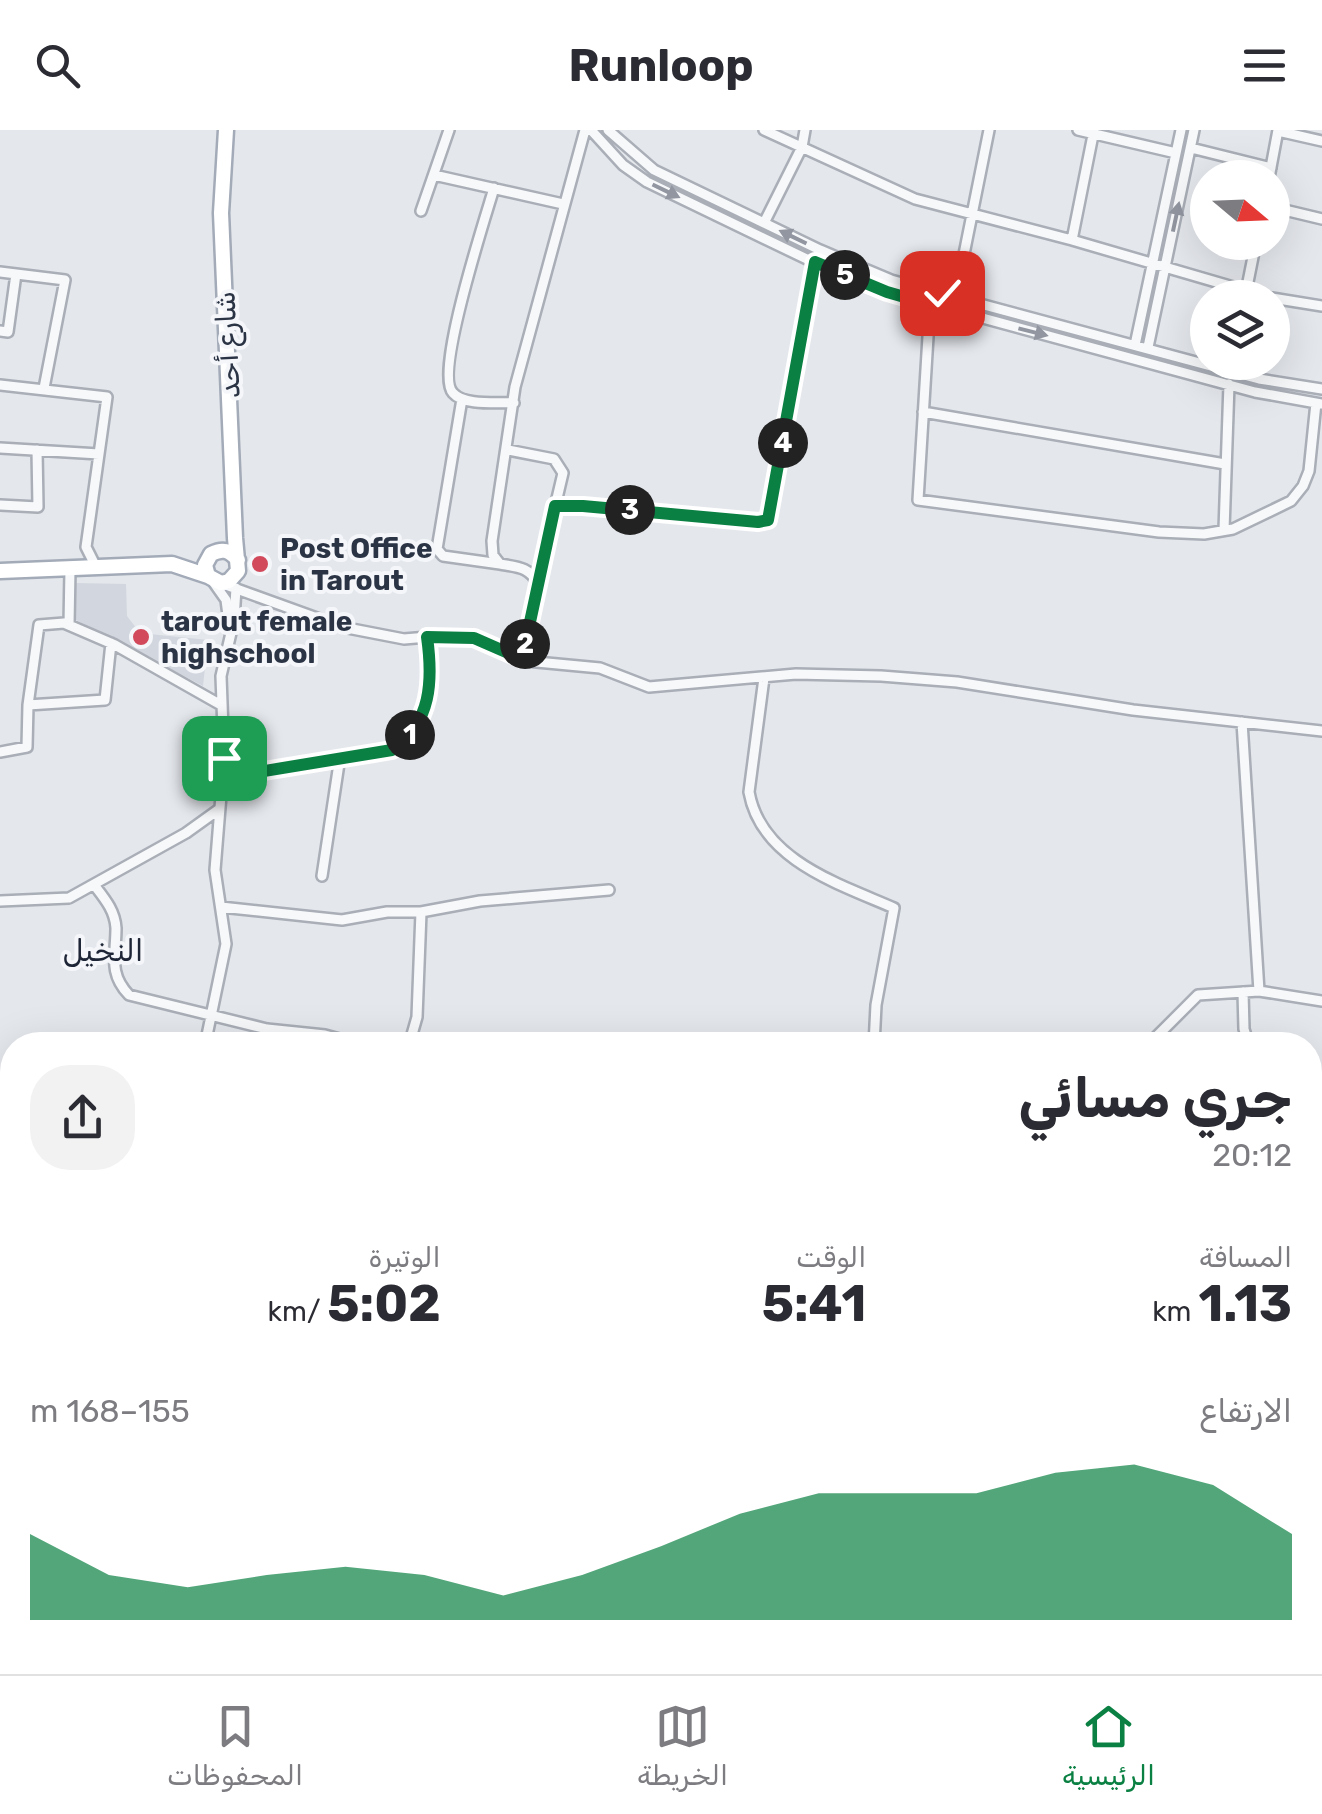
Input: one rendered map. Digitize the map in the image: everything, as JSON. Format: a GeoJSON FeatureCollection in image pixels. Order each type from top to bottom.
{"type":"FeatureCollection","features":[{"type":"Feature","properties":{"kind":"main road","name":"شارع أحد"},"geometry":{"type":"LineString","coordinates":[[226,130],[221,213],[234,510],[227,577]]}},
{"type":"Feature","properties":{"kind":"main road"},"geometry":{"type":"LineString","coordinates":[[227,577],[205,566],[234,510]]}},
{"type":"Feature","properties":{"kind":"main road"},"geometry":{"type":"LineString","coordinates":[[0,571],[172,564],[230,551],[227,577]]}},
{"type":"Feature","properties":{"kind":"main road"},"geometry":{"type":"LineString","coordinates":[[172,564],[227,577]]}},
{"type":"Feature","properties":{"kind":"street"},"geometry":{"type":"LineString","coordinates":[[421,211],[449,130]]}},
{"type":"Feature","properties":{"kind":"street"},"geometry":{"type":"LineString","coordinates":[[500,564],[493,555],[492,541],[515,387],[563,204],[588,130],[623,165],[647,182],[887,292],[1233,386],[1319,404],[1310,471],[1290,501],[1266,515],[1204,534],[1159,532],[918,500],[930,304]]}},
{"type":"Feature","properties":{"kind":"street"},"geometry":{"type":"LineString","coordinates":[[608,130],[654,170],[892,280],[1190,359]]}},
{"type":"Feature","properties":{"kind":"street"},"geometry":{"type":"LineString","coordinates":[[764,130],[915,199],[1207,280]]}},
{"type":"Feature","properties":{"kind":"street"},"geometry":{"type":"LineString","coordinates":[[764,223],[802,147],[806,130]]}},
{"type":"Feature","properties":{"kind":"street"},"geometry":{"type":"LineString","coordinates":[[953,311],[988,130]]}},
{"type":"Feature","properties":{"kind":"street"},"geometry":{"type":"LineString","coordinates":[[1078,130],[1176,153]]}},
{"type":"Feature","properties":{"kind":"street"},"geometry":{"type":"LineString","coordinates":[[1136,344],[1181,130]]}},
{"type":"Feature","properties":{"kind":"street"},"geometry":{"type":"LineString","coordinates":[[1150,334],[1194,130]]}},
{"type":"Feature","properties":{"kind":"street"},"geometry":{"type":"LineString","coordinates":[[1272,160],[1278,130],[1322,141]]}},
{"type":"Feature","properties":{"kind":"street"},"geometry":{"type":"LineString","coordinates":[[1072,240],[1094,132]]}},
{"type":"Feature","properties":{"kind":"street"},"geometry":{"type":"LineString","coordinates":[[1190,148],[1228,160]]}},
{"type":"Feature","properties":{"kind":"street"},"geometry":{"type":"LineString","coordinates":[[434,175],[563,204]]}},
{"type":"Feature","properties":{"kind":"street"},"geometry":{"type":"LineString","coordinates":[[494,188],[458,312],[447,382],[452,393],[464,398],[514,402]]}},
{"type":"Feature","properties":{"kind":"street"},"geometry":{"type":"LineString","coordinates":[[1290,211],[1322,219]]}},
{"type":"Feature","properties":{"kind":"street"},"geometry":{"type":"LineString","coordinates":[[555,506],[768,520],[815,262]]}},
{"type":"Feature","properties":{"kind":"street"},"geometry":{"type":"LineString","coordinates":[[0,272],[65,280],[44,388]]}},
{"type":"Feature","properties":{"kind":"street"},"geometry":{"type":"LineString","coordinates":[[0,331],[8,332],[16,274]]}},
{"type":"Feature","properties":{"kind":"street"},"geometry":{"type":"LineString","coordinates":[[1290,301],[1322,306]]}},
{"type":"Feature","properties":{"kind":"street"},"geometry":{"type":"LineString","coordinates":[[1142,311],[1152,348],[1173,368]]}},
{"type":"Feature","properties":{"kind":"street"},"geometry":{"type":"LineString","coordinates":[[1224,530],[1233,380]]}},
{"type":"Feature","properties":{"kind":"street"},"geometry":{"type":"LineString","coordinates":[[1267,380],[1322,389]]}},
{"type":"Feature","properties":{"kind":"street"},"geometry":{"type":"LineString","coordinates":[[0,385],[106,397],[86,547],[96,567]]}},
{"type":"Feature","properties":{"kind":"street"},"geometry":{"type":"LineString","coordinates":[[464,398],[437,549],[443,556],[523,568],[533,574],[537,584]]}},
{"type":"Feature","properties":{"kind":"street"},"geometry":{"type":"LineString","coordinates":[[923,412],[1225,464]]}},
{"type":"Feature","properties":{"kind":"street"},"geometry":{"type":"LineString","coordinates":[[0,448],[99,454]]}},
{"type":"Feature","properties":{"kind":"street"},"geometry":{"type":"LineString","coordinates":[[0,505],[38,507],[37,450]]}},
{"type":"Feature","properties":{"kind":"street"},"geometry":{"type":"LineString","coordinates":[[508,450],[554,459],[563,473],[522,659]]}},
{"type":"Feature","properties":{"kind":"street"},"geometry":{"type":"LineString","coordinates":[[69,625],[70,568]]}},
{"type":"Feature","properties":{"kind":"street"},"geometry":{"type":"LineString","coordinates":[[227,577],[252,595]]}},
{"type":"Feature","properties":{"kind":"street"},"geometry":{"type":"LineString","coordinates":[[227,577],[252,595],[342,627],[404,639],[474,638],[522,659],[600,668],[649,687],[796,674],[958,682],[1133,710],[1322,731]]}},
{"type":"Feature","properties":{"kind":"street"},"geometry":{"type":"LineString","coordinates":[[208,1032],[226,944],[216,870],[224,758],[221,676],[236,608],[227,577]]}},
{"type":"Feature","properties":{"kind":"street"},"geometry":{"type":"LineString","coordinates":[[227,577],[230,631]]}},
{"type":"Feature","properties":{"kind":"street"},"geometry":{"type":"LineString","coordinates":[[236,608],[252,595]]}},
{"type":"Feature","properties":{"kind":"street"},"geometry":{"type":"LineString","coordinates":[[0,752],[28,747],[28,705],[39,625],[69,625],[111,643],[222,705]]}},
{"type":"Feature","properties":{"kind":"street"},"geometry":{"type":"LineString","coordinates":[[222,778],[392,750],[411,734],[429,698],[427,637]]}},
{"type":"Feature","properties":{"kind":"street"},"geometry":{"type":"LineString","coordinates":[[28,705],[105,700],[111,643]]}},
{"type":"Feature","properties":{"kind":"street"},"geometry":{"type":"LineString","coordinates":[[764,678],[749,792],[752,809],[788,856],[808,870],[894,908],[875,1032]]}},
{"type":"Feature","properties":{"kind":"street"},"geometry":{"type":"LineString","coordinates":[[1242,722],[1259,991]]}},
{"type":"Feature","properties":{"kind":"street"},"geometry":{"type":"LineString","coordinates":[[322,876],[340,757]]}},
{"type":"Feature","properties":{"kind":"street"},"geometry":{"type":"LineString","coordinates":[[0,901],[69,898],[218,810]]}},
{"type":"Feature","properties":{"kind":"street"},"geometry":{"type":"LineString","coordinates":[[95,886],[111,908],[113,968],[119,985],[129,995],[268,1029],[296,1032]]}},
{"type":"Feature","properties":{"kind":"street"},"geometry":{"type":"LineString","coordinates":[[221,908],[342,920],[480,901],[610,890]]}},
{"type":"Feature","properties":{"kind":"street"},"geometry":{"type":"LineString","coordinates":[[413,1032],[417,1016],[420,912]]}},
{"type":"Feature","properties":{"kind":"street"},"geometry":{"type":"LineString","coordinates":[[1161,1032],[1198,994],[1259,991],[1322,1001]]}},
{"type":"Feature","properties":{"kind":"street"},"geometry":{"type":"LineString","coordinates":[[1243,992],[1245,1032]]}},
{"type":"Feature","properties":{"kind":"shaded area","name":"tarout female highschool"},"geometry":{"type":"Polygon","coordinates":[[[76,583],[126,584],[127,616],[140,633],[208,640],[203,686],[74,619],[76,583]]]}},
{"type":"Feature","properties":{"kind":"place","name":"Post Office in Tarout"},"geometry":{"type":"Point","coordinates":[260,564]}},
{"type":"Feature","properties":{"kind":"place","name":"tarout female highschool"},"geometry":{"type":"Point","coordinates":[141,637]}},
{"type":"Feature","properties":{"kind":"district","name":"النخيل"},"geometry":{"type":"Point","coordinates":[103,951]}},
{"type":"Feature","properties":{"kind":"route"},"geometry":{"type":"LineString","coordinates":[[224,758],[222,778],[392,750],[411,734],[429,698],[427,637],[474,638],[522,659],[555,506],[768,520],[815,262],[887,292],[953,311],[956,297],[942,293]]}}]}
